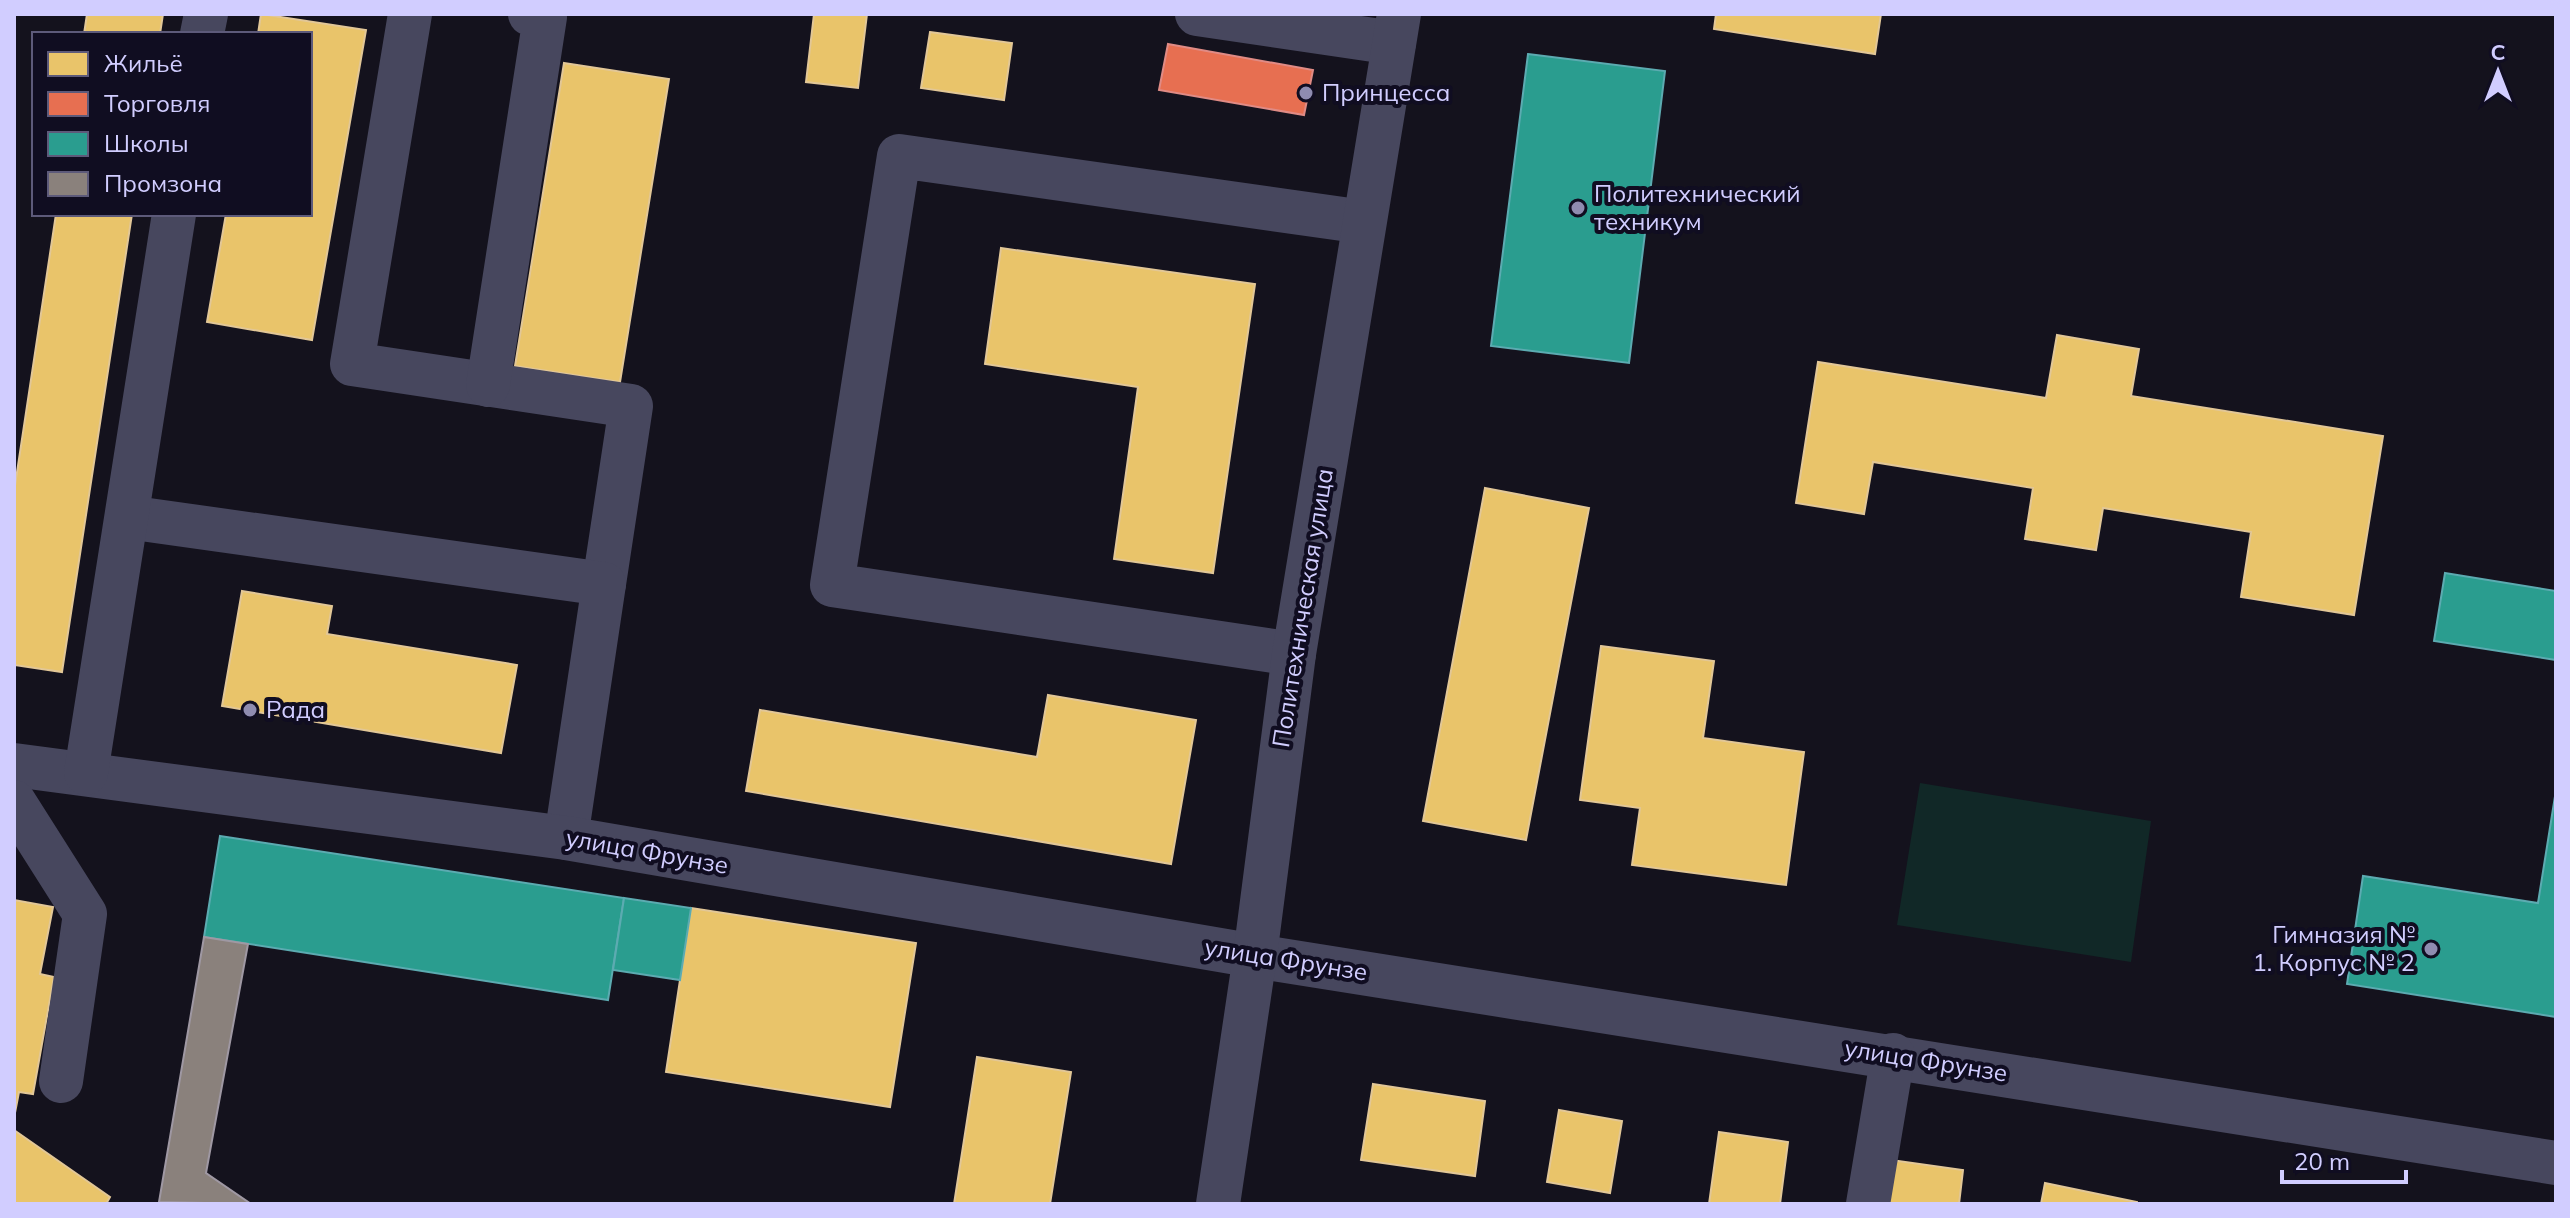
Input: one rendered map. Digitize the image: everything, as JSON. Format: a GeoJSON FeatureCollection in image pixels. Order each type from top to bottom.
{"type":"FeatureCollection","features":[{"type":"Feature","properties":{"kind":"street"},"geometry":{"type":"LineString","coordinates":[[410,14],[352,364],[631,406],[566,838]]}},
{"type":"Feature","properties":{"kind":"street"},"geometry":{"type":"LineString","coordinates":[[488,385],[545,17],[530,14]]}},
{"type":"Feature","properties":{"kind":"street"},"geometry":{"type":"LineString","coordinates":[[1197,14],[1397,29]]}},
{"type":"Feature","properties":{"kind":"street","name":"Политехническая улица"},"geometry":{"type":"LineString","coordinates":[[1218,1204],[1255,956],[1294,654],[1397,29]]}},
{"type":"Feature","properties":{"kind":"street"},"geometry":{"type":"LineString","coordinates":[[1294,654],[832,585],[899,156],[1364,222]]}},
{"type":"Feature","properties":{"kind":"street"},"geometry":{"type":"LineString","coordinates":[[86,773],[174,216]]}},
{"type":"Feature","properties":{"kind":"street"},"geometry":{"type":"LineString","coordinates":[[127,517],[604,584]]}},
{"type":"Feature","properties":{"kind":"street","name":"улица Фрунзе"},"geometry":{"type":"LineString","coordinates":[[14,765],[566,838],[1255,956],[1893,1055],[2556,1163]]}},
{"type":"Feature","properties":{"kind":"street"},"geometry":{"type":"LineString","coordinates":[[14,802],[85,914],[61,1081]]}},
{"type":"Feature","properties":{"kind":"street"},"geometry":{"type":"LineString","coordinates":[[1868,1204],[1893,1055]]}},
{"type":"Feature","properties":{"kind":"green space"},"geometry":{"type":"Polygon","coordinates":[[[1920,783],[2151,821],[2131,962],[1897,925],[1920,783]]]}},
{"type":"Feature","properties":{"kind":"building: Жильё"},"geometry":{"type":"Polygon","coordinates":[[[87,14],[163,14],[160,32],[84,32],[87,14]]]}},
{"type":"Feature","properties":{"kind":"building: Жильё"},"geometry":{"type":"Polygon","coordinates":[[[261,14],[366,30],[312,340],[207,322],[226,216],[312,216],[312,32],[258,32],[261,14]]]}},
{"type":"Feature","properties":{"kind":"building: Жильё"},"geometry":{"type":"Polygon","coordinates":[[[814,14],[867,14],[858,88],[806,82],[814,14]]]}},
{"type":"Feature","properties":{"kind":"building: Жильё"},"geometry":{"type":"Polygon","coordinates":[[[1716,14],[1881,14],[1875,54],[1714,29],[1716,14]]]}},
{"type":"Feature","properties":{"kind":"building: Жильё"},"geometry":{"type":"Polygon","coordinates":[[[930,32],[1012,43],[1004,100],[921,88],[930,32]]]}},
{"type":"Feature","properties":{"kind":"building: Жильё"},"geometry":{"type":"Polygon","coordinates":[[[564,63],[669,79],[620,382],[515,366],[564,63]]]}},
{"type":"Feature","properties":{"kind":"building: Жильё"},"geometry":{"type":"Polygon","coordinates":[[[56,216],[132,216],[62,672],[14,665],[14,492],[56,216]]]}},
{"type":"Feature","properties":{"kind":"building: Жильё"},"geometry":{"type":"Polygon","coordinates":[[[1001,248],[1255,284],[1213,573],[1114,559],[1138,387],[985,364],[1001,248]]]}},
{"type":"Feature","properties":{"kind":"building: Жильё"},"geometry":{"type":"Polygon","coordinates":[[[2057,335],[2139,349],[2131,396],[2383,436],[2354,615],[2241,597],[2251,532],[2103,508],[2096,550],[2025,539],[2033,488],[1873,462],[1864,514],[1796,503],[1818,362],[2046,398],[2057,335]]]}},
{"type":"Feature","properties":{"kind":"building: Жильё"},"geometry":{"type":"Polygon","coordinates":[[[1485,488],[1589,508],[1526,840],[1423,821],[1485,488]]]}},
{"type":"Feature","properties":{"kind":"building: Жильё"},"geometry":{"type":"Polygon","coordinates":[[[242,591],[332,606],[327,634],[517,665],[501,753],[222,706],[242,591]]]}},
{"type":"Feature","properties":{"kind":"building: Жильё"},"geometry":{"type":"Polygon","coordinates":[[[1601,646],[1714,661],[1703,738],[1804,752],[1786,885],[1632,865],[1640,808],[1580,800],[1601,646]]]}},
{"type":"Feature","properties":{"kind":"building: Жильё"},"geometry":{"type":"Polygon","coordinates":[[[1048,695],[1196,720],[1171,864],[746,791],[760,710],[1037,757],[1048,695]]]}},
{"type":"Feature","properties":{"kind":"building: Жильё"},"geometry":{"type":"Polygon","coordinates":[[[14,900],[53,907],[40,974],[54,977],[33,1094],[19,1092],[14,1118],[14,900]]]}},
{"type":"Feature","properties":{"kind":"building: Жильё"},"geometry":{"type":"Polygon","coordinates":[[[691,908],[916,943],[890,1107],[666,1072],[691,908]]]}},
{"type":"Feature","properties":{"kind":"building: Жильё"},"geometry":{"type":"Polygon","coordinates":[[[977,1057],[1071,1072],[1050,1204],[954,1204],[977,1057]]]}},
{"type":"Feature","properties":{"kind":"building: Жильё"},"geometry":{"type":"Polygon","coordinates":[[[1373,1084],[1485,1101],[1475,1176],[1361,1160],[1373,1084]]]}},
{"type":"Feature","properties":{"kind":"building: Жильё"},"geometry":{"type":"Polygon","coordinates":[[[1559,1110],[1622,1121],[1610,1193],[1547,1182],[1559,1110]]]}},
{"type":"Feature","properties":{"kind":"building: Жильё"},"geometry":{"type":"Polygon","coordinates":[[[14,1130],[110,1197],[106,1204],[14,1204],[14,1130]]]}},
{"type":"Feature","properties":{"kind":"building: Жильё"},"geometry":{"type":"Polygon","coordinates":[[[1719,1132],[1788,1142],[1780,1204],[1709,1204],[1719,1132]]]}},
{"type":"Feature","properties":{"kind":"building: Жильё"},"geometry":{"type":"Polygon","coordinates":[[[1884,1159],[1963,1170],[1959,1204],[1878,1204],[1884,1159]]]}},
{"type":"Feature","properties":{"kind":"building: Жильё"},"geometry":{"type":"Polygon","coordinates":[[[2045,1183],[2137,1202],[2137,1204],[2041,1204],[2045,1183]]]}},
{"type":"Feature","properties":{"kind":"building: Торговля"},"geometry":{"type":"Polygon","coordinates":[[[1168,44],[1313,70],[1304,115],[1159,90],[1168,44]]]}},
{"type":"Feature","properties":{"kind":"building: Школы","name":"Политехнический техникум"},"geometry":{"type":"Polygon","coordinates":[[[1528,54],[1665,71],[1629,363],[1491,346],[1528,54]]]}},
{"type":"Feature","properties":{"kind":"building: Школы"},"geometry":{"type":"Polygon","coordinates":[[[2445,573],[2556,591],[2556,660],[2434,641],[2445,573]]]}},
{"type":"Feature","properties":{"kind":"building: Школы"},"geometry":{"type":"Polygon","coordinates":[[[2556,790],[2556,1017],[2347,984],[2363,876],[2538,903],[2556,790]]]}},
{"type":"Feature","properties":{"kind":"building: Школы"},"geometry":{"type":"Polygon","coordinates":[[[220,836],[624,898],[608,1000],[204,937],[220,836]]]}},
{"type":"Feature","properties":{"kind":"building: Школы"},"geometry":{"type":"Polygon","coordinates":[[[624,898],[691,908],[680,980],[613,970],[624,898]]]}},
{"type":"Feature","properties":{"kind":"building: Промзона"},"geometry":{"type":"Polygon","coordinates":[[[204,937],[248,944],[206,1173],[251,1204],[159,1202],[204,937]]]}},
{"type":"Feature","properties":{"kind":"place","name":"Принцесса"},"geometry":{"type":"Point","coordinates":[1306,93]}},
{"type":"Feature","properties":{"kind":"place","name":"Политехнический техникум"},"geometry":{"type":"Point","coordinates":[1578,208]}},
{"type":"Feature","properties":{"kind":"place","name":"Рада"},"geometry":{"type":"Point","coordinates":[250,710]}},
{"type":"Feature","properties":{"kind":"place","name":"Гимназия № 1. Корпус № 2"},"geometry":{"type":"Point","coordinates":[2431,949]}}]}
